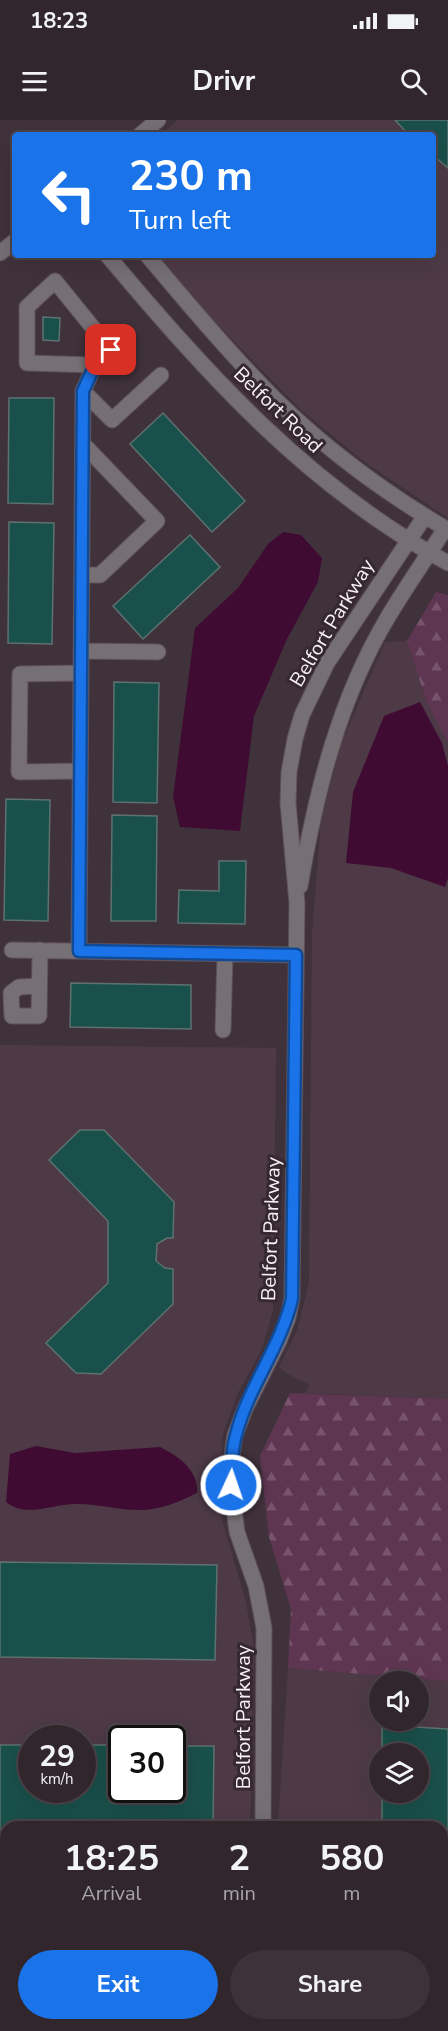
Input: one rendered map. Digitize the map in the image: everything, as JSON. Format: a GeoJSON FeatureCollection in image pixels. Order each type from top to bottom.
{"type":"FeatureCollection","features":[{"type":"Feature","properties":{"kind":"street"},"geometry":{"type":"LineString","coordinates":[[144,132],[158,120]]}},
{"type":"Feature","properties":{"kind":"street"},"geometry":{"type":"LineString","coordinates":[[0,253],[12,243]]}},
{"type":"Feature","properties":{"kind":"street","name":"Belfort Road"},"geometry":{"type":"LineString","coordinates":[[110,258],[184,345],[258,423],[326,482],[408,540],[448,563]]}},
{"type":"Feature","properties":{"kind":"street","name":"Belfort Road"},"geometry":{"type":"LineString","coordinates":[[150,258],[206,325],[279,402],[347,462],[447,530]]}},
{"type":"Feature","properties":{"kind":"street"},"geometry":{"type":"LineString","coordinates":[[79,951],[83,391],[95,365],[111,350],[55,281],[27,307],[27,363],[95,365]]}},
{"type":"Feature","properties":{"kind":"street"},"geometry":{"type":"LineString","coordinates":[[83,391],[112,420],[161,375]]}},
{"type":"Feature","properties":{"kind":"street"},"geometry":{"type":"LineString","coordinates":[[82,575],[100,575],[157,521],[83,444]]}},
{"type":"Feature","properties":{"kind":"street","name":"Belfort Parkway"},"geometry":{"type":"LineString","coordinates":[[263,1821],[264,1628],[256,1586],[237,1532],[231,1485],[236,1435],[245,1409],[279,1341],[292,1299],[297,903],[288,803],[289,772],[302,715],[314,687],[341,639],[425,516]]}},
{"type":"Feature","properties":{"kind":"street","name":"Belfort Parkway"},"geometry":{"type":"LineString","coordinates":[[297,903],[314,810],[337,727],[359,674],[387,618],[429,553],[447,530]]}},
{"type":"Feature","properties":{"kind":"street"},"geometry":{"type":"LineString","coordinates":[[81,651],[158,652]]}},
{"type":"Feature","properties":{"kind":"street"},"geometry":{"type":"LineString","coordinates":[[80,771],[19,772],[19,761],[20,674],[81,673]]}},
{"type":"Feature","properties":{"kind":"street"},"geometry":{"type":"LineString","coordinates":[[12,950],[296,955]]}},
{"type":"Feature","properties":{"kind":"street"},"geometry":{"type":"LineString","coordinates":[[39,986],[40,950]]}},
{"type":"Feature","properties":{"kind":"street"},"geometry":{"type":"LineString","coordinates":[[224,1030],[225,954]]}},
{"type":"Feature","properties":{"kind":"shaded area"},"geometry":{"type":"Polygon","coordinates":[[[178,120],[448,120],[448,518],[366,463],[300,409],[213,320],[161,258],[436,258],[436,132],[164,132],[178,120]]]}},
{"type":"Feature","properties":{"kind":"shaded area"},"geometry":{"type":"Polygon","coordinates":[[[283,532],[301,535],[322,558],[318,582],[287,639],[254,716],[240,831],[180,827],[173,797],[195,628],[238,588],[268,544],[283,532]]]}},
{"type":"Feature","properties":{"kind":"shaded area"},"geometry":{"type":"Polygon","coordinates":[[[407,641],[426,700],[448,743],[448,1399],[305,1393],[310,1385],[279,1367],[297,1331],[309,1283],[312,934],[321,821],[341,744],[385,642],[407,641]]]}},
{"type":"Feature","properties":{"kind":"shaded area"},"geometry":{"type":"Polygon","coordinates":[[[420,702],[442,743],[448,766],[448,878],[445,887],[391,868],[346,863],[353,792],[384,716],[420,702]]]}},
{"type":"Feature","properties":{"kind":"shaded area"},"geometry":{"type":"Polygon","coordinates":[[[0,1045],[276,1048],[273,1310],[262,1349],[238,1393],[222,1437],[220,1513],[246,1602],[254,1648],[250,1821],[0,1821],[0,1045]]]}},
{"type":"Feature","properties":{"kind":"shaded area"},"geometry":{"type":"Polygon","coordinates":[[[36,1446],[75,1453],[160,1447],[181,1460],[191,1471],[197,1485],[197,1493],[178,1502],[144,1510],[78,1504],[31,1510],[14,1507],[6,1502],[10,1454],[36,1446]]]}},
{"type":"Feature","properties":{"kind":"shaded area"},"geometry":{"type":"Polygon","coordinates":[[[288,1668],[369,1675],[369,1731],[429,1731],[429,1679],[448,1681],[448,1821],[278,1821],[288,1668]]]}},
{"type":"Feature","properties":{"kind":"green space"},"geometry":{"type":"Polygon","coordinates":[[[436,592],[448,595],[448,743],[426,700],[407,641],[436,592]]]}},
{"type":"Feature","properties":{"kind":"green space"},"geometry":{"type":"Polygon","coordinates":[[[290,1393],[448,1399],[448,1681],[429,1679],[429,1671],[369,1671],[369,1675],[288,1668],[291,1609],[269,1537],[260,1456],[290,1393]]]}},
{"type":"Feature","properties":{"kind":"building"},"geometry":{"type":"Polygon","coordinates":[[[395,120],[448,120],[448,168],[436,158],[436,132],[406,132],[395,120]]]}},
{"type":"Feature","properties":{"kind":"building"},"geometry":{"type":"Polygon","coordinates":[[[43,317],[60,318],[59,341],[43,340],[43,317]]]}},
{"type":"Feature","properties":{"kind":"building"},"geometry":{"type":"Polygon","coordinates":[[[9,398],[54,398],[53,504],[8,503],[9,398]]]}},
{"type":"Feature","properties":{"kind":"building"},"geometry":{"type":"Polygon","coordinates":[[[163,413],[245,501],[212,532],[130,444],[163,413]]]}},
{"type":"Feature","properties":{"kind":"building"},"geometry":{"type":"Polygon","coordinates":[[[9,522],[54,523],[52,644],[8,643],[9,522]]]}},
{"type":"Feature","properties":{"kind":"building"},"geometry":{"type":"Polygon","coordinates":[[[190,535],[220,567],[143,639],[113,606],[190,535]]]}},
{"type":"Feature","properties":{"kind":"building"},"geometry":{"type":"Polygon","coordinates":[[[114,682],[159,683],[157,803],[113,802],[114,682]]]}},
{"type":"Feature","properties":{"kind":"building"},"geometry":{"type":"Polygon","coordinates":[[[6,799],[50,800],[48,921],[4,920],[6,799]]]}},
{"type":"Feature","properties":{"kind":"building"},"geometry":{"type":"Polygon","coordinates":[[[112,815],[157,816],[156,921],[111,921],[112,815]]]}},
{"type":"Feature","properties":{"kind":"building"},"geometry":{"type":"Polygon","coordinates":[[[219,861],[246,861],[245,924],[178,923],[179,890],[219,891],[219,861]]]}},
{"type":"Feature","properties":{"kind":"building"},"geometry":{"type":"Polygon","coordinates":[[[71,983],[191,985],[191,1029],[70,1027],[71,983]]]}},
{"type":"Feature","properties":{"kind":"building"},"geometry":{"type":"Polygon","coordinates":[[[80,1130],[104,1130],[174,1202],[173,1238],[167,1238],[157,1244],[156,1261],[165,1268],[173,1269],[173,1304],[101,1374],[76,1373],[46,1343],[108,1283],[108,1221],[49,1160],[80,1130]]]}},
{"type":"Feature","properties":{"kind":"building"},"geometry":{"type":"Polygon","coordinates":[[[0,1562],[217,1565],[215,1660],[0,1657],[0,1562]]]}},
{"type":"Feature","properties":{"kind":"building"},"geometry":{"type":"Polygon","coordinates":[[[448,1729],[448,1821],[382,1821],[382,1803],[429,1803],[429,1743],[382,1743],[382,1731],[448,1729]]]}},
{"type":"Feature","properties":{"kind":"building"},"geometry":{"type":"Polygon","coordinates":[[[0,1745],[18,1745],[18,1803],[96,1803],[96,1745],[108,1745],[108,1803],[186,1803],[186,1746],[214,1746],[213,1821],[0,1821],[0,1745]]]}},
{"type":"Feature","properties":{"kind":"route"},"geometry":{"type":"LineString","coordinates":[[111,350],[95,365],[83,391],[79,951],[296,955],[292,1299],[279,1341],[245,1409],[236,1435],[232,1455],[231,1485]]}}]}
